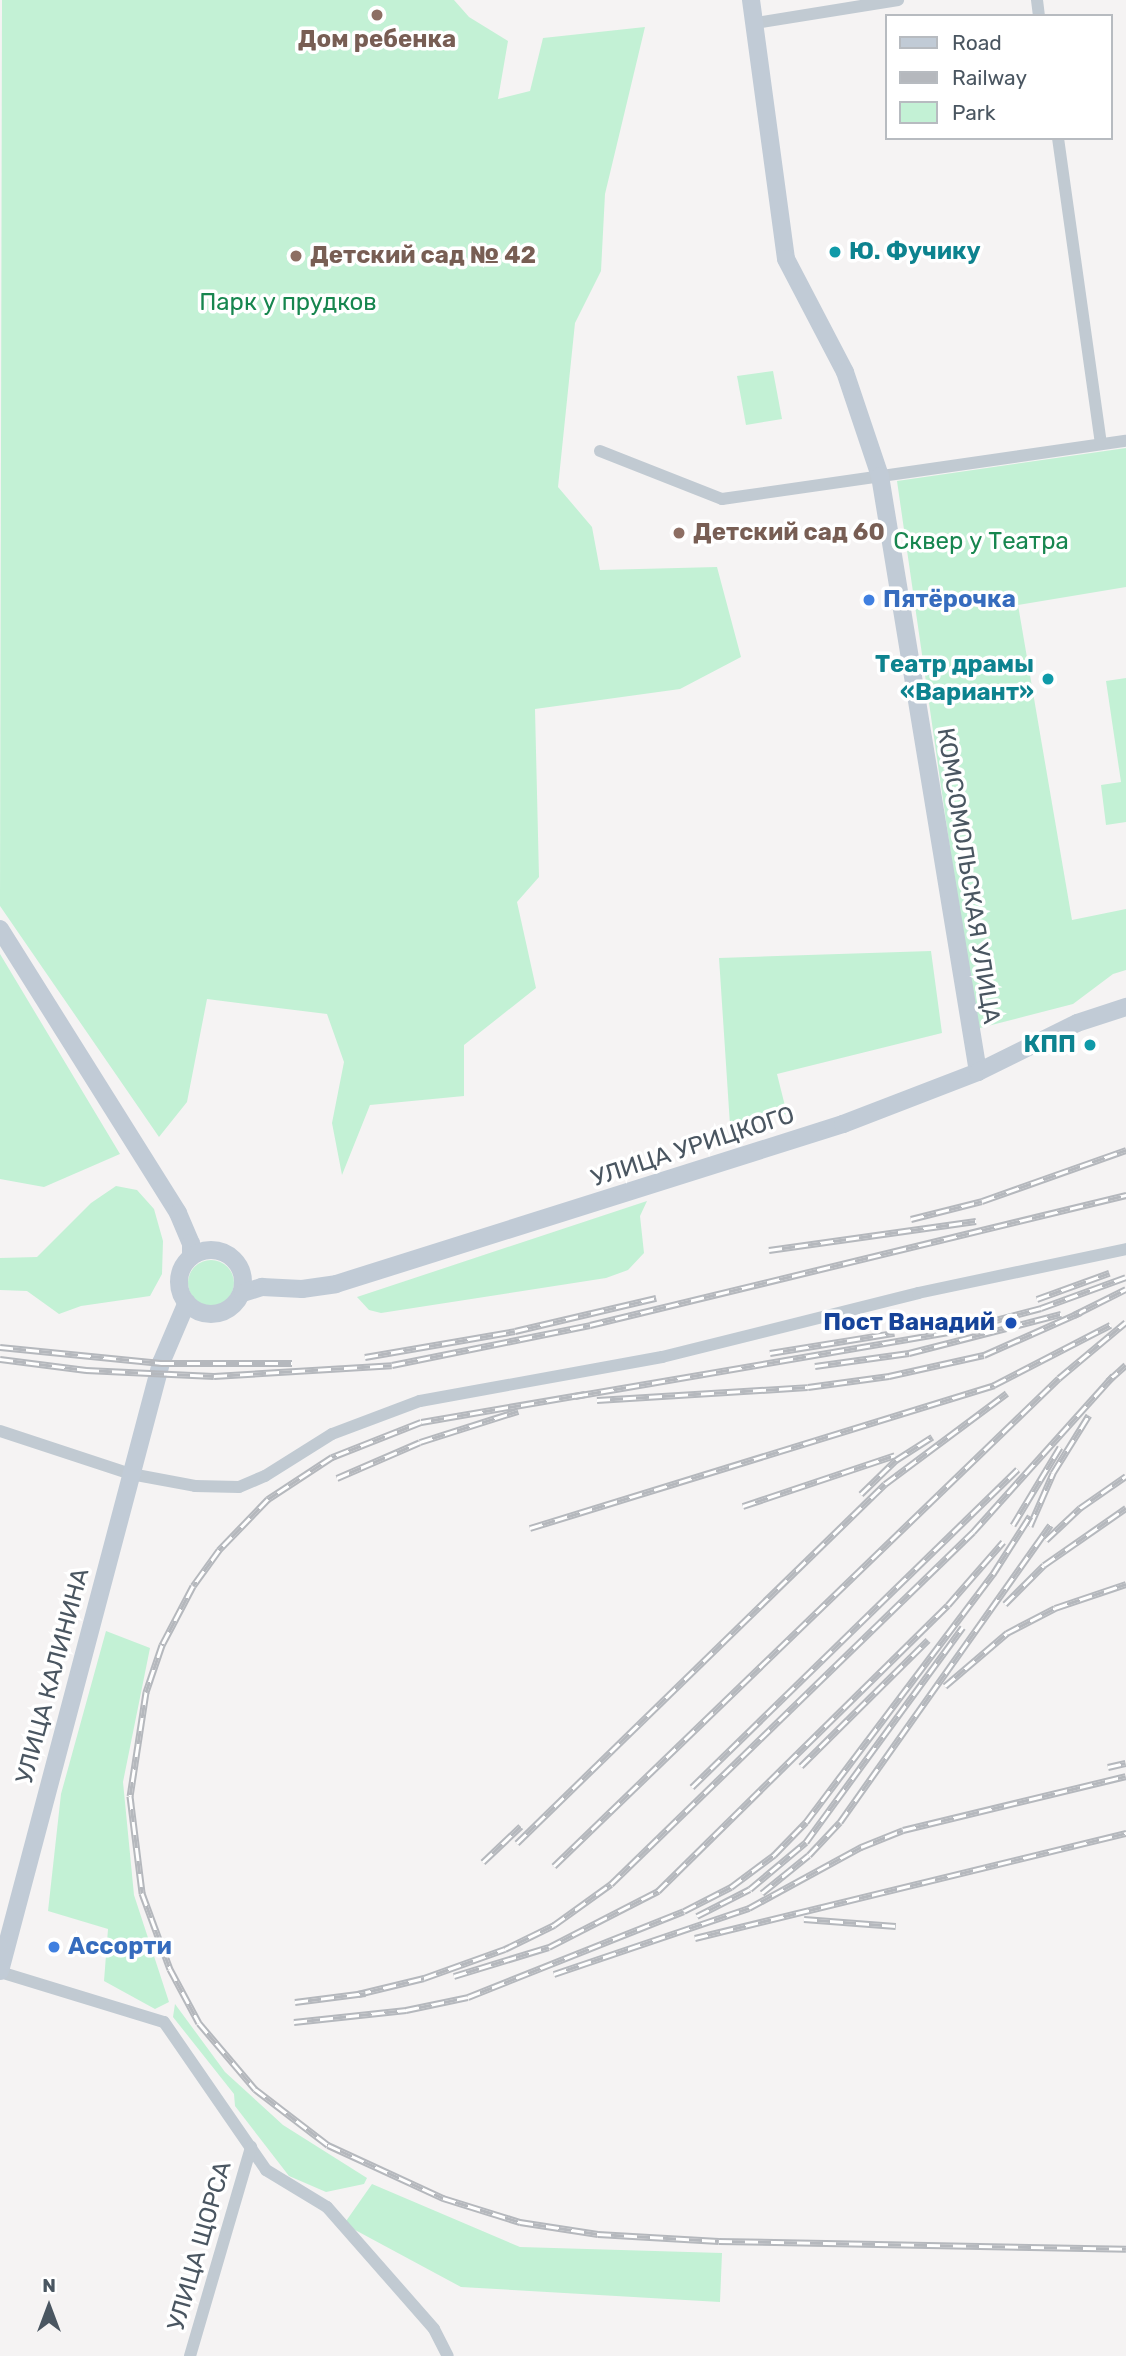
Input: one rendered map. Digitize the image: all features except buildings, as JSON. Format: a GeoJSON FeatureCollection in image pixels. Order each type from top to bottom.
{"type":"FeatureCollection","features":[{"type":"Feature","properties":{"kind":"street","name":"КОМСОМОЛЬСКАЯ УЛИЦА"},"geometry":{"type":"LineString","coordinates":[[751,0],[786,259],[845,372],[880,476],[978,1072]]}},
{"type":"Feature","properties":{"kind":"street"},"geometry":{"type":"LineString","coordinates":[[755,23],[898,0]]}},
{"type":"Feature","properties":{"kind":"street"},"geometry":{"type":"LineString","coordinates":[[1058,140],[1101,444]]}},
{"type":"Feature","properties":{"kind":"street"},"geometry":{"type":"LineString","coordinates":[[600,451],[722,499],[1126,440]]}},
{"type":"Feature","properties":{"kind":"street"},"geometry":{"type":"LineString","coordinates":[[0,929],[155,1176],[195,1251]]}},
{"type":"Feature","properties":{"kind":"street","name":"УЛИЦА УРИЦКОГО"},"geometry":{"type":"LineString","coordinates":[[243,1285],[302,1289],[336,1284],[457,1249],[881,1112],[978,1072],[1077,1023],[1126,1007]]}},
{"type":"Feature","properties":{"kind":"street"},"geometry":{"type":"LineString","coordinates":[[0,1431],[131,1474],[195,1486],[239,1487],[265,1476],[332,1433],[420,1401],[662,1357],[918,1293],[1126,1249]]}},
{"type":"Feature","properties":{"kind":"street"},"geometry":{"type":"LineString","coordinates":[[195,1251],[228,1256],[243,1285],[237,1303],[218,1313],[188,1309],[178,1280],[195,1251]]}},
{"type":"Feature","properties":{"kind":"street","name":"УЛИЦА КАЛИНИНА"},"geometry":{"type":"LineString","coordinates":[[0,1972],[161,1363],[188,1309]]}},
{"type":"Feature","properties":{"kind":"street"},"geometry":{"type":"LineString","coordinates":[[0,1972],[164,2022],[266,2170],[327,2207],[434,2329],[446,2355]]}},
{"type":"Feature","properties":{"kind":"street","name":"УЛИЦА ЩОРСА"},"geometry":{"type":"LineString","coordinates":[[190,2356],[251,2147]]}},
{"type":"Feature","properties":{"kind":"green space","name":"Парк у прудков"},"geometry":{"type":"Polygon","coordinates":[[[2,0],[454,0],[469,17],[508,41],[498,99],[530,91],[543,38],[645,27],[605,194],[601,271],[575,323],[558,487],[592,527],[600,570],[717,567],[741,657],[680,689],[535,709],[539,877],[517,902],[536,988],[464,1045],[464,1096],[370,1105],[342,1175],[332,1123],[344,1062],[327,1014],[207,999],[187,1102],[159,1137],[0,906],[2,0]]]}},
{"type":"Feature","properties":{"kind":"green space"},"geometry":{"type":"Polygon","coordinates":[[[773,371],[782,419],[746,425],[737,376],[773,371]]]}},
{"type":"Feature","properties":{"kind":"green space","name":"Сквер у Театра"},"geometry":{"type":"Polygon","coordinates":[[[1126,448],[1126,587],[1018,605],[1072,920],[1126,909],[1126,970],[1113,974],[1073,1004],[976,1029],[897,481],[1126,448]]]}},
{"type":"Feature","properties":{"kind":"green space"},"geometry":{"type":"Polygon","coordinates":[[[1126,678],[1126,822],[1106,825],[1101,785],[1121,782],[1106,681],[1126,678]]]}},
{"type":"Feature","properties":{"kind":"green space"},"geometry":{"type":"Polygon","coordinates":[[[931,951],[942,1033],[777,1074],[787,1114],[730,1125],[719,958],[931,951]]]}},
{"type":"Feature","properties":{"kind":"green space"},"geometry":{"type":"Polygon","coordinates":[[[0,954],[120,1154],[44,1187],[0,1179],[0,954]]]}},
{"type":"Feature","properties":{"kind":"green space"},"geometry":{"type":"Polygon","coordinates":[[[116,1186],[137,1190],[154,1209],[163,1241],[162,1274],[150,1296],[81,1306],[59,1314],[27,1291],[0,1290],[0,1258],[37,1257],[91,1203],[116,1186]]]}},
{"type":"Feature","properties":{"kind":"green space"},"geometry":{"type":"Polygon","coordinates":[[[647,1201],[640,1216],[644,1253],[628,1270],[606,1278],[381,1313],[369,1310],[357,1297],[647,1201]]]}},
{"type":"Feature","properties":{"kind":"green space"},"geometry":{"type":"Polygon","coordinates":[[[211,1260],[227,1267],[234,1283],[227,1299],[211,1306],[195,1299],[188,1283],[195,1267],[211,1260]]]}},
{"type":"Feature","properties":{"kind":"green space"},"geometry":{"type":"Polygon","coordinates":[[[106,1631],[150,1648],[123,1782],[134,1895],[169,2002],[155,2009],[104,1981],[108,1929],[48,1911],[61,1794],[106,1631]]]}},
{"type":"Feature","properties":{"kind":"green space"},"geometry":{"type":"Polygon","coordinates":[[[175,2004],[225,2072],[283,2125],[367,2178],[364,2184],[326,2192],[289,2176],[235,2106],[234,2094],[173,2017],[175,2004]]]}},
{"type":"Feature","properties":{"kind":"green space"},"geometry":{"type":"Polygon","coordinates":[[[372,2184],[520,2247],[722,2253],[720,2302],[461,2287],[344,2224],[372,2184]]]}},
{"type":"Feature","properties":{"kind":"railway"},"geometry":{"type":"LineString","coordinates":[[911,1219],[982,1201],[1126,1150]]}},
{"type":"Feature","properties":{"kind":"railway"},"geometry":{"type":"LineString","coordinates":[[0,1359],[86,1370],[214,1376],[392,1365],[590,1325],[1126,1195]]}},
{"type":"Feature","properties":{"kind":"railway"},"geometry":{"type":"LineString","coordinates":[[769,1250],[976,1221]]}},
{"type":"Feature","properties":{"kind":"railway"},"geometry":{"type":"LineString","coordinates":[[1037,1299],[1109,1273]]}},
{"type":"Feature","properties":{"kind":"railway"},"geometry":{"type":"LineString","coordinates":[[575,1396],[954,1331],[1041,1308],[1126,1277]]}},
{"type":"Feature","properties":{"kind":"railway"},"geometry":{"type":"LineString","coordinates":[[1074,1315],[1126,1289]]}},
{"type":"Feature","properties":{"kind":"railway"},"geometry":{"type":"LineString","coordinates":[[365,1357],[515,1331],[656,1298]]}},
{"type":"Feature","properties":{"kind":"railway"},"geometry":{"type":"LineString","coordinates":[[597,1400],[808,1387],[889,1376],[984,1355],[1081,1312]]}},
{"type":"Feature","properties":{"kind":"railway"},"geometry":{"type":"LineString","coordinates":[[815,1366],[909,1353],[1061,1314]]}},
{"type":"Feature","properties":{"kind":"railway"},"geometry":{"type":"LineString","coordinates":[[554,1866],[1059,1378],[1126,1322]]}},
{"type":"Feature","properties":{"kind":"railway"},"geometry":{"type":"LineString","coordinates":[[530,1528],[994,1385],[1110,1325]]}},
{"type":"Feature","properties":{"kind":"railway"},"geometry":{"type":"LineString","coordinates":[[770,1353],[894,1333]]}},
{"type":"Feature","properties":{"kind":"railway"},"geometry":{"type":"LineString","coordinates":[[0,1347],[161,1363],[292,1363]]}},
{"type":"Feature","properties":{"kind":"railway"},"geometry":{"type":"LineString","coordinates":[[1108,1381],[1126,1365]]}},
{"type":"Feature","properties":{"kind":"railway"},"geometry":{"type":"LineString","coordinates":[[358,1994],[424,1978],[505,1949],[554,1925],[611,1884],[973,1532],[1113,1376]]}},
{"type":"Feature","properties":{"kind":"railway"},"geometry":{"type":"LineString","coordinates":[[517,1843],[885,1484],[1007,1393]]}},
{"type":"Feature","properties":{"kind":"railway"},"geometry":{"type":"LineString","coordinates":[[585,1394],[421,1422],[332,1457],[268,1499],[219,1550],[193,1586],[162,1645],[146,1692],[130,1796],[142,1893],[170,1969],[199,2023],[255,2089],[328,2145],[443,2198],[520,2222],[598,2234],[719,2241],[1126,2249]]}},
{"type":"Feature","properties":{"kind":"railway"},"geometry":{"type":"LineString","coordinates":[[337,1478],[420,1442],[518,1411]]}},
{"type":"Feature","properties":{"kind":"railway"},"geometry":{"type":"LineString","coordinates":[[1030,1526],[1053,1473],[1089,1415]]}},
{"type":"Feature","properties":{"kind":"railway"},"geometry":{"type":"LineString","coordinates":[[861,1494],[896,1460],[932,1437]]}},
{"type":"Feature","properties":{"kind":"railway"},"geometry":{"type":"LineString","coordinates":[[1013,1525],[1060,1447]]}},
{"type":"Feature","properties":{"kind":"railway"},"geometry":{"type":"LineString","coordinates":[[743,1506],[895,1455]]}},
{"type":"Feature","properties":{"kind":"railway"},"geometry":{"type":"LineString","coordinates":[[692,1787],[1018,1469]]}},
{"type":"Feature","properties":{"kind":"railway"},"geometry":{"type":"LineString","coordinates":[[1046,1540],[1080,1508],[1126,1476]]}},
{"type":"Feature","properties":{"kind":"railway"},"geometry":{"type":"LineString","coordinates":[[1005,1604],[1044,1565],[1126,1508]]}},
{"type":"Feature","properties":{"kind":"railway"},"geometry":{"type":"LineString","coordinates":[[294,2022],[406,2010],[468,1997],[684,1911],[731,1887],[774,1855],[806,1822],[993,1574],[1030,1516]]}},
{"type":"Feature","properties":{"kind":"railway"},"geometry":{"type":"LineString","coordinates":[[762,1893],[809,1855],[840,1822],[1050,1525]]}},
{"type":"Feature","properties":{"kind":"railway"},"geometry":{"type":"LineString","coordinates":[[454,1976],[549,1947],[658,1891],[948,1605],[1003,1542]]}},
{"type":"Feature","properties":{"kind":"railway"},"geometry":{"type":"LineString","coordinates":[[945,1686],[1007,1633],[1055,1608],[1126,1584]]}},
{"type":"Feature","properties":{"kind":"railway"},"geometry":{"type":"LineString","coordinates":[[697,1916],[750,1889],[806,1842],[963,1627]]}},
{"type":"Feature","properties":{"kind":"railway"},"geometry":{"type":"LineString","coordinates":[[801,1766],[928,1640]]}},
{"type":"Feature","properties":{"kind":"railway"},"geometry":{"type":"LineString","coordinates":[[1108,1767],[1126,1763]]}},
{"type":"Feature","properties":{"kind":"railway"},"geometry":{"type":"LineString","coordinates":[[554,1974],[749,1908],[861,1847],[903,1830],[1126,1776]]}},
{"type":"Feature","properties":{"kind":"railway"},"geometry":{"type":"LineString","coordinates":[[483,1862],[521,1826]]}},
{"type":"Feature","properties":{"kind":"railway"},"geometry":{"type":"LineString","coordinates":[[695,1938],[1126,1833]]}},
{"type":"Feature","properties":{"kind":"railway"},"geometry":{"type":"LineString","coordinates":[[804,1919],[896,1926]]}},
{"type":"Feature","properties":{"kind":"railway"},"geometry":{"type":"LineString","coordinates":[[295,2002],[365,1993]]}},
{"type":"Feature","properties":{"kind":"place","name":"Дом ребенка"},"geometry":{"type":"Point","coordinates":[377,15]}},
{"type":"Feature","properties":{"kind":"place","name":"Ю. Фучику"},"geometry":{"type":"Point","coordinates":[835,252]}},
{"type":"Feature","properties":{"kind":"place","name":"Детский сад № 42"},"geometry":{"type":"Point","coordinates":[296,256]}},
{"type":"Feature","properties":{"kind":"place","name":"Детский сад 60"},"geometry":{"type":"Point","coordinates":[679,533]}},
{"type":"Feature","properties":{"kind":"place","name":"Пятёрочка"},"geometry":{"type":"Point","coordinates":[869,600]}},
{"type":"Feature","properties":{"kind":"place","name":"Театр драмы «Вариант»"},"geometry":{"type":"Point","coordinates":[1048,679]}},
{"type":"Feature","properties":{"kind":"place","name":"КПП"},"geometry":{"type":"Point","coordinates":[1090,1045]}},
{"type":"Feature","properties":{"kind":"place","name":"Пост Ванадий"},"geometry":{"type":"Point","coordinates":[1011,1323]}},
{"type":"Feature","properties":{"kind":"place","name":"Ассорти"},"geometry":{"type":"Point","coordinates":[54,1947]}}]}
